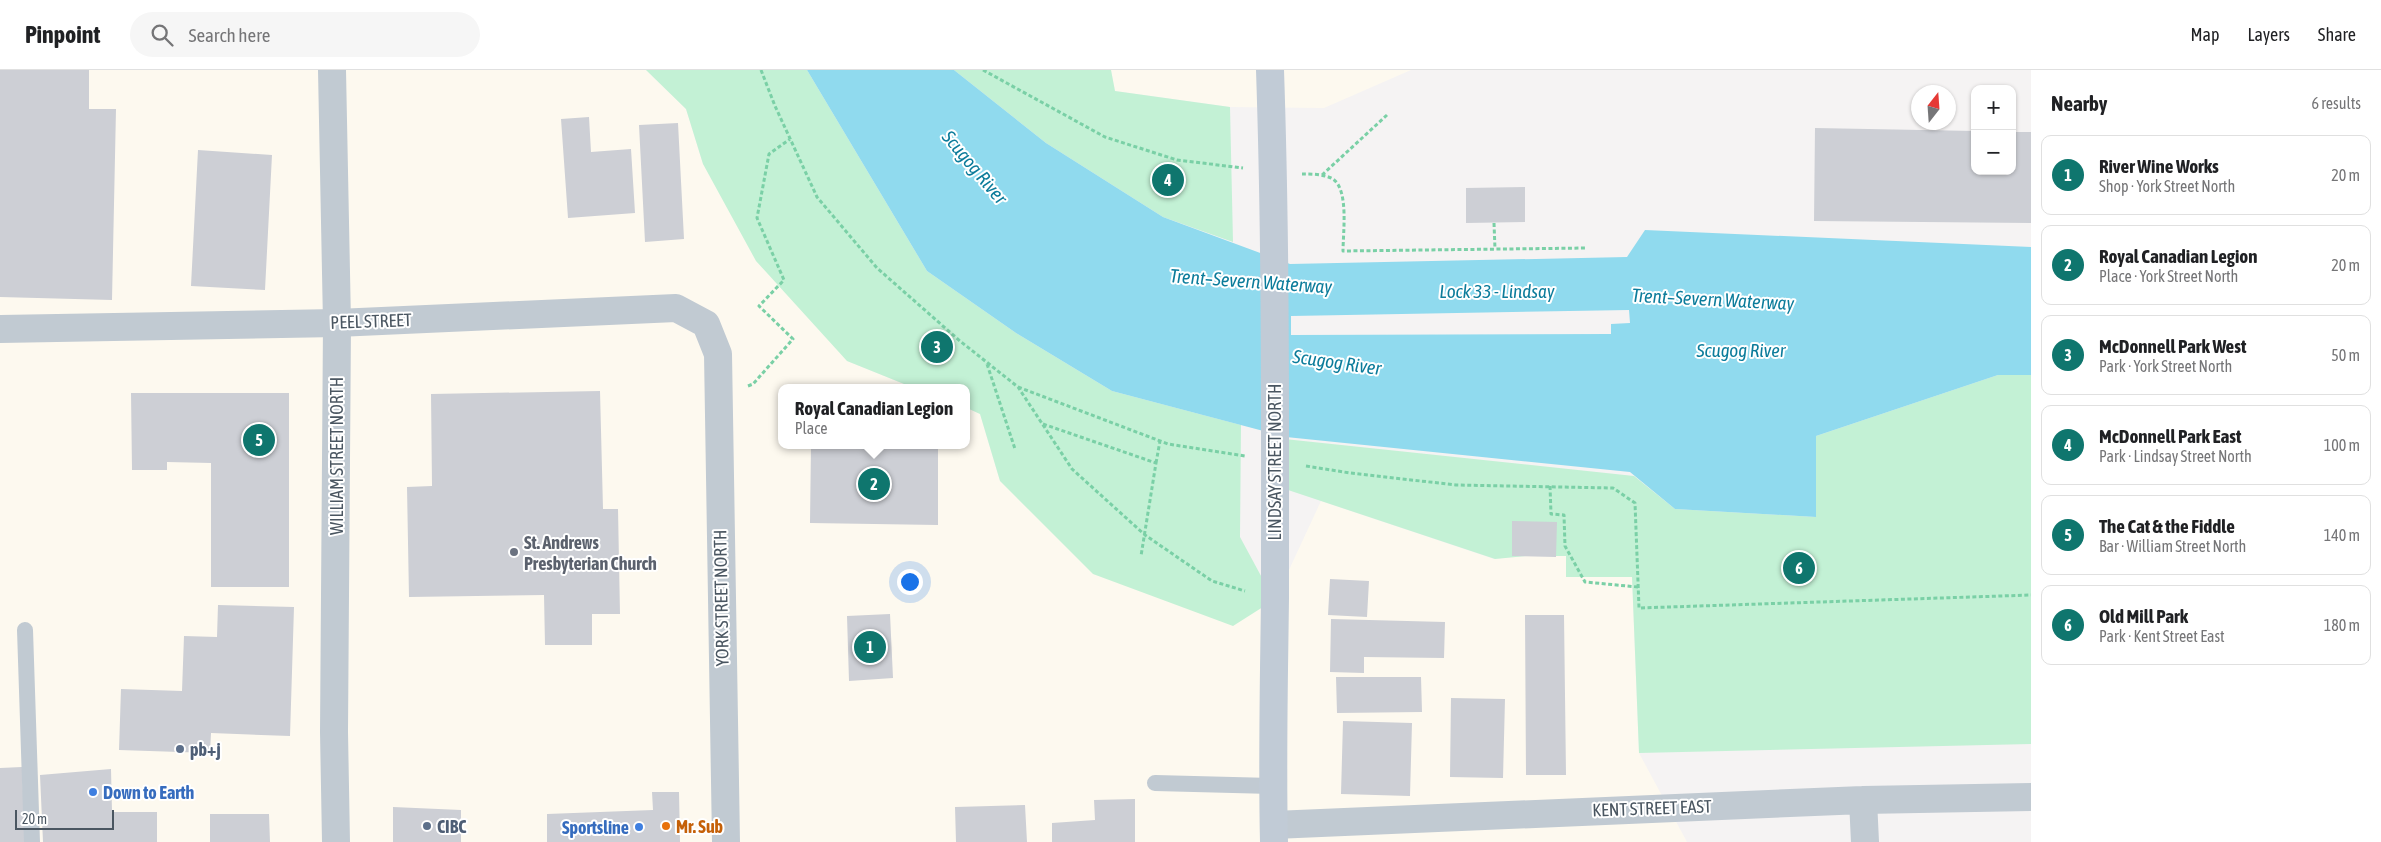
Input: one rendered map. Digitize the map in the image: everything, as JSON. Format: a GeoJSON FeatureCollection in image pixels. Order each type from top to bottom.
{"type":"FeatureCollection","features":[{"type":"Feature","properties":{"kind":"main road","name":"LINDSAY STREET NORTH"},"geometry":{"type":"LineString","coordinates":[[1270,70],[1274,183],[1272,786],[1274,833]]}},
{"type":"Feature","properties":{"kind":"street","name":"WILLIAM STREET NORTH"},"geometry":{"type":"LineString","coordinates":[[332,70],[337,323],[334,712],[336,842]]}},
{"type":"Feature","properties":{"kind":"street","name":"PEEL STREET"},"geometry":{"type":"LineString","coordinates":[[0,329],[337,323],[676,308],[706,324],[718,354]]}},
{"type":"Feature","properties":{"kind":"street","name":"YORK STREET NORTH"},"geometry":{"type":"LineString","coordinates":[[718,354],[726,842]]}},
{"type":"Feature","properties":{"kind":"street","name":"KENT STREET EAST"},"geometry":{"type":"LineString","coordinates":[[1274,833],[1863,800],[2031,798]]}},
{"type":"Feature","properties":{"kind":"street"},"geometry":{"type":"LineString","coordinates":[[1863,800],[1865,842]]}},
{"type":"Feature","properties":{"kind":"lane"},"geometry":{"type":"LineString","coordinates":[[25,630],[32,842]]}},
{"type":"Feature","properties":{"kind":"lane"},"geometry":{"type":"LineString","coordinates":[[1155,783],[1272,786]]}},
{"type":"Feature","properties":{"kind":"path"},"geometry":{"type":"LineString","coordinates":[[761,70],[817,197],[877,268],[987,363],[1018,387],[1160,441],[1254,458]]}},
{"type":"Feature","properties":{"kind":"path"},"geometry":{"type":"LineString","coordinates":[[983,70],[1105,137],[1177,160],[1274,183],[1321,175],[1331,178],[1338,184],[1342,192],[1343,251],[1587,248]]}},
{"type":"Feature","properties":{"kind":"path"},"geometry":{"type":"LineString","coordinates":[[1321,175],[1387,116]]}},
{"type":"Feature","properties":{"kind":"path"},"geometry":{"type":"LineString","coordinates":[[718,405],[741,389],[753,384],[793,339],[759,306],[784,280],[757,218],[770,154],[790,139]]}},
{"type":"Feature","properties":{"kind":"path"},"geometry":{"type":"LineString","coordinates":[[1494,223],[1494,249]]}},
{"type":"Feature","properties":{"kind":"path"},"geometry":{"type":"LineString","coordinates":[[987,363],[1015,449]]}},
{"type":"Feature","properties":{"kind":"path"},"geometry":{"type":"LineString","coordinates":[[1018,387],[1072,469],[1145,535],[1212,581],[1274,600]]}},
{"type":"Feature","properties":{"kind":"path"},"geometry":{"type":"LineString","coordinates":[[1043,424],[1156,463]]}},
{"type":"Feature","properties":{"kind":"path"},"geometry":{"type":"LineString","coordinates":[[1141,556],[1160,441]]}},
{"type":"Feature","properties":{"kind":"path"},"geometry":{"type":"LineString","coordinates":[[1302,465],[1350,473],[1456,484],[1613,488],[1635,503],[1639,608],[2031,595]]}},
{"type":"Feature","properties":{"kind":"path"},"geometry":{"type":"LineString","coordinates":[[1550,486],[1550,514],[1564,515],[1565,546],[1585,582],[1638,587]]}},
{"type":"Feature","properties":{"kind":"shaded area"},"geometry":{"type":"Polygon","coordinates":[[[0,70],[646,70],[686,109],[703,164],[847,361],[904,384],[778,384],[778,449],[970,449],[970,409],[980,414],[1000,481],[1275,600],[1321,501],[1494,559],[1526,556],[1566,556],[1566,577],[1632,577],[1639,753],[1687,842],[0,842],[0,70]]]}},
{"type":"Feature","properties":{"kind":"shaded area"},"geometry":{"type":"Polygon","coordinates":[[[1111,70],[1411,70],[1324,108],[1230,107],[1115,91],[1111,70]]]}},
{"type":"Feature","properties":{"kind":"green space"},"geometry":{"type":"Polygon","coordinates":[[[646,70],[807,70],[927,271],[1016,333],[1112,391],[1241,425],[1240,537],[1274,600],[1233,626],[1093,574],[1000,481],[980,414],[970,409],[970,384],[904,384],[847,361],[756,261],[703,164],[686,109],[646,70]]]}},
{"type":"Feature","properties":{"kind":"green space"},"geometry":{"type":"Polygon","coordinates":[[[954,70],[1111,70],[1115,91],[1230,107],[1233,242],[1163,217],[1046,143],[954,70]]]}},
{"type":"Feature","properties":{"kind":"green space"},"geometry":{"type":"Polygon","coordinates":[[[1998,375],[2031,375],[2031,744],[1639,753],[1632,577],[1566,577],[1566,556],[1526,556],[1495,559],[1276,486],[1275,438],[1634,476],[1675,509],[1816,517],[1816,436],[1998,375]]]}},
{"type":"Feature","properties":{"kind":"water","name":"Scugog River"},"geometry":{"type":"Polygon","coordinates":[[[807,70],[954,70],[1046,143],[1163,217],[1290,264],[1627,257],[1645,230],[2031,247],[2031,375],[1998,375],[1816,436],[1816,517],[1675,509],[1630,472],[1286,437],[1112,391],[1016,333],[927,271],[807,70]],[[1629,310],[1291,316],[1291,335],[1611,334],[1611,324],[1630,323],[1629,310]]]}},
{"type":"Feature","properties":{"kind":"building"},"geometry":{"type":"Polygon","coordinates":[[[0,70],[89,70],[89,109],[116,109],[112,300],[0,297],[0,70]]]}},
{"type":"Feature","properties":{"kind":"building"},"geometry":{"type":"Polygon","coordinates":[[[589,117],[591,152],[631,149],[635,213],[568,218],[561,119],[589,117]]]}},
{"type":"Feature","properties":{"kind":"building"},"geometry":{"type":"Polygon","coordinates":[[[678,123],[684,239],[645,242],[639,125],[678,123]]]}},
{"type":"Feature","properties":{"kind":"building"},"geometry":{"type":"Polygon","coordinates":[[[1815,128],[1971,131],[1971,175],[2016,175],[2016,132],[2031,132],[2031,223],[1814,221],[1815,128]]]}},
{"type":"Feature","properties":{"kind":"building"},"geometry":{"type":"Polygon","coordinates":[[[198,150],[272,155],[265,290],[191,286],[198,150]]]}},
{"type":"Feature","properties":{"kind":"building"},"geometry":{"type":"Polygon","coordinates":[[[1525,187],[1525,222],[1466,223],[1466,188],[1525,187]]]}},
{"type":"Feature","properties":{"kind":"building","name":"St. Andrews Presbyterian Church"},"geometry":{"type":"Polygon","coordinates":[[[600,391],[603,509],[618,509],[620,614],[592,614],[592,645],[545,645],[544,595],[409,597],[407,487],[432,486],[431,394],[600,391]]]}},
{"type":"Feature","properties":{"kind":"building"},"geometry":{"type":"Polygon","coordinates":[[[131,393],[289,393],[289,587],[211,587],[211,463],[167,462],[167,470],[132,470],[131,393]]]}},
{"type":"Feature","properties":{"kind":"building"},"geometry":{"type":"Polygon","coordinates":[[[811,449],[938,449],[938,525],[810,523],[811,449]]]}},
{"type":"Feature","properties":{"kind":"building"},"geometry":{"type":"Polygon","coordinates":[[[1512,521],[1557,522],[1556,557],[1512,556],[1512,521]]]}},
{"type":"Feature","properties":{"kind":"building"},"geometry":{"type":"Polygon","coordinates":[[[1330,579],[1369,581],[1367,617],[1328,615],[1330,579]]]}},
{"type":"Feature","properties":{"kind":"building"},"geometry":{"type":"Polygon","coordinates":[[[218,605],[294,607],[290,736],[211,733],[210,753],[119,750],[121,689],[182,691],[184,636],[217,637],[218,605]]]}},
{"type":"Feature","properties":{"kind":"building"},"geometry":{"type":"Polygon","coordinates":[[[890,614],[893,678],[849,681],[847,616],[890,614]]]}},
{"type":"Feature","properties":{"kind":"building"},"geometry":{"type":"Polygon","coordinates":[[[1525,615],[1564,615],[1566,775],[1526,775],[1525,615]]]}},
{"type":"Feature","properties":{"kind":"building"},"geometry":{"type":"Polygon","coordinates":[[[1331,619],[1445,622],[1444,658],[1364,657],[1364,673],[1330,672],[1331,619]]]}},
{"type":"Feature","properties":{"kind":"building"},"geometry":{"type":"Polygon","coordinates":[[[1336,677],[1421,677],[1422,712],[1337,713],[1336,677]]]}},
{"type":"Feature","properties":{"kind":"building"},"geometry":{"type":"Polygon","coordinates":[[[1451,698],[1505,699],[1503,778],[1450,777],[1451,698]]]}},
{"type":"Feature","properties":{"kind":"building"},"geometry":{"type":"Polygon","coordinates":[[[1343,721],[1412,723],[1410,796],[1341,794],[1343,721]]]}},
{"type":"Feature","properties":{"kind":"building"},"geometry":{"type":"Polygon","coordinates":[[[22,767],[25,842],[0,842],[0,768],[22,767]]]}},
{"type":"Feature","properties":{"kind":"building"},"geometry":{"type":"Polygon","coordinates":[[[111,769],[112,812],[157,812],[157,842],[43,842],[40,775],[111,769]]]}},
{"type":"Feature","properties":{"kind":"building"},"geometry":{"type":"Polygon","coordinates":[[[652,792],[679,792],[680,842],[547,842],[547,814],[653,810],[652,792]]]}},
{"type":"Feature","properties":{"kind":"building"},"geometry":{"type":"Polygon","coordinates":[[[1135,799],[1135,842],[1052,842],[1052,823],[1095,820],[1094,800],[1135,799]]]}},
{"type":"Feature","properties":{"kind":"building"},"geometry":{"type":"Polygon","coordinates":[[[1025,805],[1027,842],[956,842],[955,807],[1025,805]]]}},
{"type":"Feature","properties":{"kind":"building","name":"CIBC"},"geometry":{"type":"Polygon","coordinates":[[[393,807],[461,810],[461,842],[393,842],[393,807]]]}},
{"type":"Feature","properties":{"kind":"building"},"geometry":{"type":"Polygon","coordinates":[[[210,814],[269,814],[270,842],[210,842],[210,814]]]}},
{"type":"Feature","properties":{"kind":"place","name":"McDonnell Park East"},"geometry":{"type":"Point","coordinates":[1168,180]}},
{"type":"Feature","properties":{"kind":"place","name":"McDonnell Park West"},"geometry":{"type":"Point","coordinates":[937,347]}},
{"type":"Feature","properties":{"kind":"place","name":"The Cat & the Fiddle"},"geometry":{"type":"Point","coordinates":[259,440]}},
{"type":"Feature","properties":{"kind":"place","name":"Royal Canadian Legion"},"geometry":{"type":"Point","coordinates":[874,484]}},
{"type":"Feature","properties":{"kind":"place","name":"St. Andrews Presbyterian Church"},"geometry":{"type":"Point","coordinates":[514,552]}},
{"type":"Feature","properties":{"kind":"place","name":"Old Mill Park"},"geometry":{"type":"Point","coordinates":[1799,568]}},
{"type":"Feature","properties":{"kind":"place","name":"River Wine Works"},"geometry":{"type":"Point","coordinates":[870,647]}},
{"type":"Feature","properties":{"kind":"place","name":"pb+j"},"geometry":{"type":"Point","coordinates":[180,749]}},
{"type":"Feature","properties":{"kind":"place","name":"Down to Earth"},"geometry":{"type":"Point","coordinates":[93,792]}},
{"type":"Feature","properties":{"kind":"place","name":"CIBC"},"geometry":{"type":"Point","coordinates":[427,826]}},
{"type":"Feature","properties":{"kind":"place","name":"Mr. Sub"},"geometry":{"type":"Point","coordinates":[666,826]}},
{"type":"Feature","properties":{"kind":"place","name":"Sportsline"},"geometry":{"type":"Point","coordinates":[639,827]}},
{"type":"Feature","properties":{"kind":"water label","name":"Trent–Severn Waterway"},"geometry":{"type":"Point","coordinates":[1251,281]}},
{"type":"Feature","properties":{"kind":"water label","name":"Lock 33 - Lindsay"},"geometry":{"type":"Point","coordinates":[1497,291]}},
{"type":"Feature","properties":{"kind":"water label","name":"Trent–Severn Waterway"},"geometry":{"type":"Point","coordinates":[1713,299]}}]}
